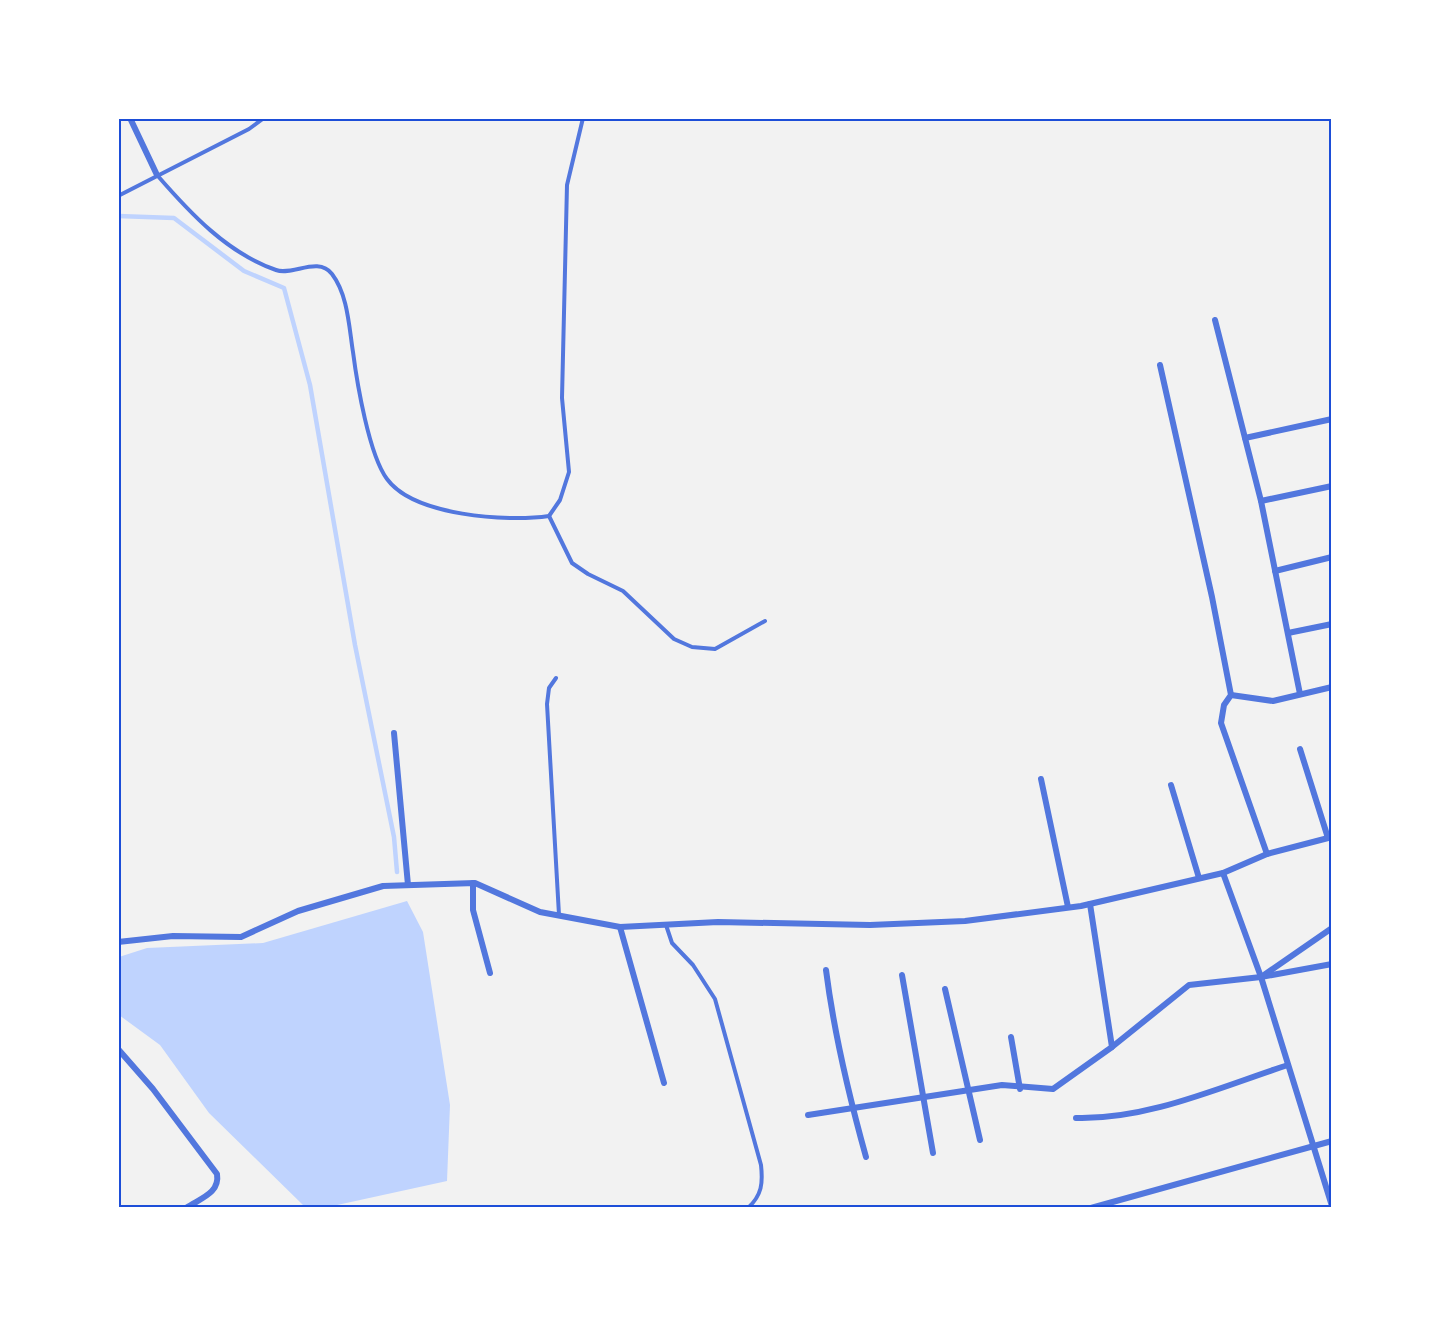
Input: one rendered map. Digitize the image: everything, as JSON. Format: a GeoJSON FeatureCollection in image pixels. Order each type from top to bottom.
{"type":"FeatureCollection","features":[{"type":"Feature","properties":{"kind":"street"},"geometry":{"type":"LineString","coordinates":[[130,118],[157,175]]}},
{"type":"Feature","properties":{"kind":"street"},"geometry":{"type":"LineString","coordinates":[[1215,320],[1261,501],[1300,694]]}},
{"type":"Feature","properties":{"kind":"street"},"geometry":{"type":"LineString","coordinates":[[1160,365],[1212,597],[1231,696],[1224,705],[1221,723],[1267,854]]}},
{"type":"Feature","properties":{"kind":"street"},"geometry":{"type":"LineString","coordinates":[[1245,438],[1332,419]]}},
{"type":"Feature","properties":{"kind":"street"},"geometry":{"type":"LineString","coordinates":[[1261,501],[1332,486]]}},
{"type":"Feature","properties":{"kind":"street"},"geometry":{"type":"LineString","coordinates":[[1275,571],[1332,557]]}},
{"type":"Feature","properties":{"kind":"street"},"geometry":{"type":"LineString","coordinates":[[1288,633],[1332,624]]}},
{"type":"Feature","properties":{"kind":"street"},"geometry":{"type":"LineString","coordinates":[[1231,696],[1273,701],[1332,687]]}},
{"type":"Feature","properties":{"kind":"street"},"geometry":{"type":"LineString","coordinates":[[394,733],[408,885]]}},
{"type":"Feature","properties":{"kind":"street"},"geometry":{"type":"LineString","coordinates":[[118,942],[173,936],[241,937],[298,911],[383,886],[408,885],[472,883],[540,912],[620,927],[718,922],[870,925],[965,921],[1068,908],[1223,873],[1267,854],[1330,838],[1300,748]]}},
{"type":"Feature","properties":{"kind":"street"},"geometry":{"type":"LineString","coordinates":[[1041,779],[1068,908]]}},
{"type":"Feature","properties":{"kind":"street"},"geometry":{"type":"LineString","coordinates":[[1171,785],[1199,878]]}},
{"type":"Feature","properties":{"kind":"street"},"geometry":{"type":"LineString","coordinates":[[1223,873],[1262,977],[1332,1206]]}},
{"type":"Feature","properties":{"kind":"street"},"geometry":{"type":"LineString","coordinates":[[472,883],[473,910],[490,973]]}},
{"type":"Feature","properties":{"kind":"street"},"geometry":{"type":"LineString","coordinates":[[1090,904],[1112,1047]]}},
{"type":"Feature","properties":{"kind":"street"},"geometry":{"type":"LineString","coordinates":[[620,927],[664,1083]]}},
{"type":"Feature","properties":{"kind":"street"},"geometry":{"type":"LineString","coordinates":[[1262,977],[1332,928]]}},
{"type":"Feature","properties":{"kind":"street"},"geometry":{"type":"LineString","coordinates":[[808,1115],[1002,1086],[1020,1089],[1053,1089],[1112,1047],[1189,985],[1262,977],[1332,964]]}},
{"type":"Feature","properties":{"kind":"street"},"geometry":{"type":"LineString","coordinates":[[826,970],[831,1008],[866,1157]]}},
{"type":"Feature","properties":{"kind":"street"},"geometry":{"type":"LineString","coordinates":[[902,975],[933,1154]]}},
{"type":"Feature","properties":{"kind":"street"},"geometry":{"type":"LineString","coordinates":[[945,989],[966,1091],[980,1140]]}},
{"type":"Feature","properties":{"kind":"street"},"geometry":{"type":"LineString","coordinates":[[1011,1036],[1020,1089]]}},
{"type":"Feature","properties":{"kind":"street"},"geometry":{"type":"LineString","coordinates":[[118,1049],[153,1089],[217,1174],[219,1184],[216,1190],[186,1208]]}},
{"type":"Feature","properties":{"kind":"street"},"geometry":{"type":"LineString","coordinates":[[1076,1118],[1100,1119],[1144,1112],[1288,1065]]}},
{"type":"Feature","properties":{"kind":"street"},"geometry":{"type":"LineString","coordinates":[[1091,1208],[1332,1141]]}},
{"type":"Feature","properties":{"kind":"lane"},"geometry":{"type":"LineString","coordinates":[[118,196],[249,129],[264,118]]}},
{"type":"Feature","properties":{"kind":"lane"},"geometry":{"type":"LineString","coordinates":[[157,175],[193,216],[239,251],[279,272],[318,266],[332,273],[346,308],[368,430],[386,478],[404,495],[447,511],[526,519],[549,516],[560,500],[569,472],[562,398],[566,196],[583,118]]}},
{"type":"Feature","properties":{"kind":"lane"},"geometry":{"type":"LineString","coordinates":[[549,516],[572,563],[588,574],[623,591],[674,639],[692,648],[716,649],[765,621]]}},
{"type":"Feature","properties":{"kind":"lane"},"geometry":{"type":"LineString","coordinates":[[556,678],[549,688],[547,704],[559,915]]}},
{"type":"Feature","properties":{"kind":"lane"},"geometry":{"type":"LineString","coordinates":[[666,925],[672,943],[706,983],[722,1020],[761,1165],[763,1180],[761,1191],[757,1200],[748,1208]]}},
{"type":"Feature","properties":{"kind":"water"},"geometry":{"type":"Polygon","coordinates":[[[407,901],[423,932],[450,1105],[447,1181],[328,1207],[303,1205],[209,1113],[160,1045],[119,1015],[119,957],[147,948],[263,943],[407,901]]]}},
{"type":"Feature","properties":{"kind":"waterway"},"geometry":{"type":"LineString","coordinates":[[118,216],[174,218],[244,271],[284,288],[310,385],[355,645],[394,837],[397,872]]}}]}
